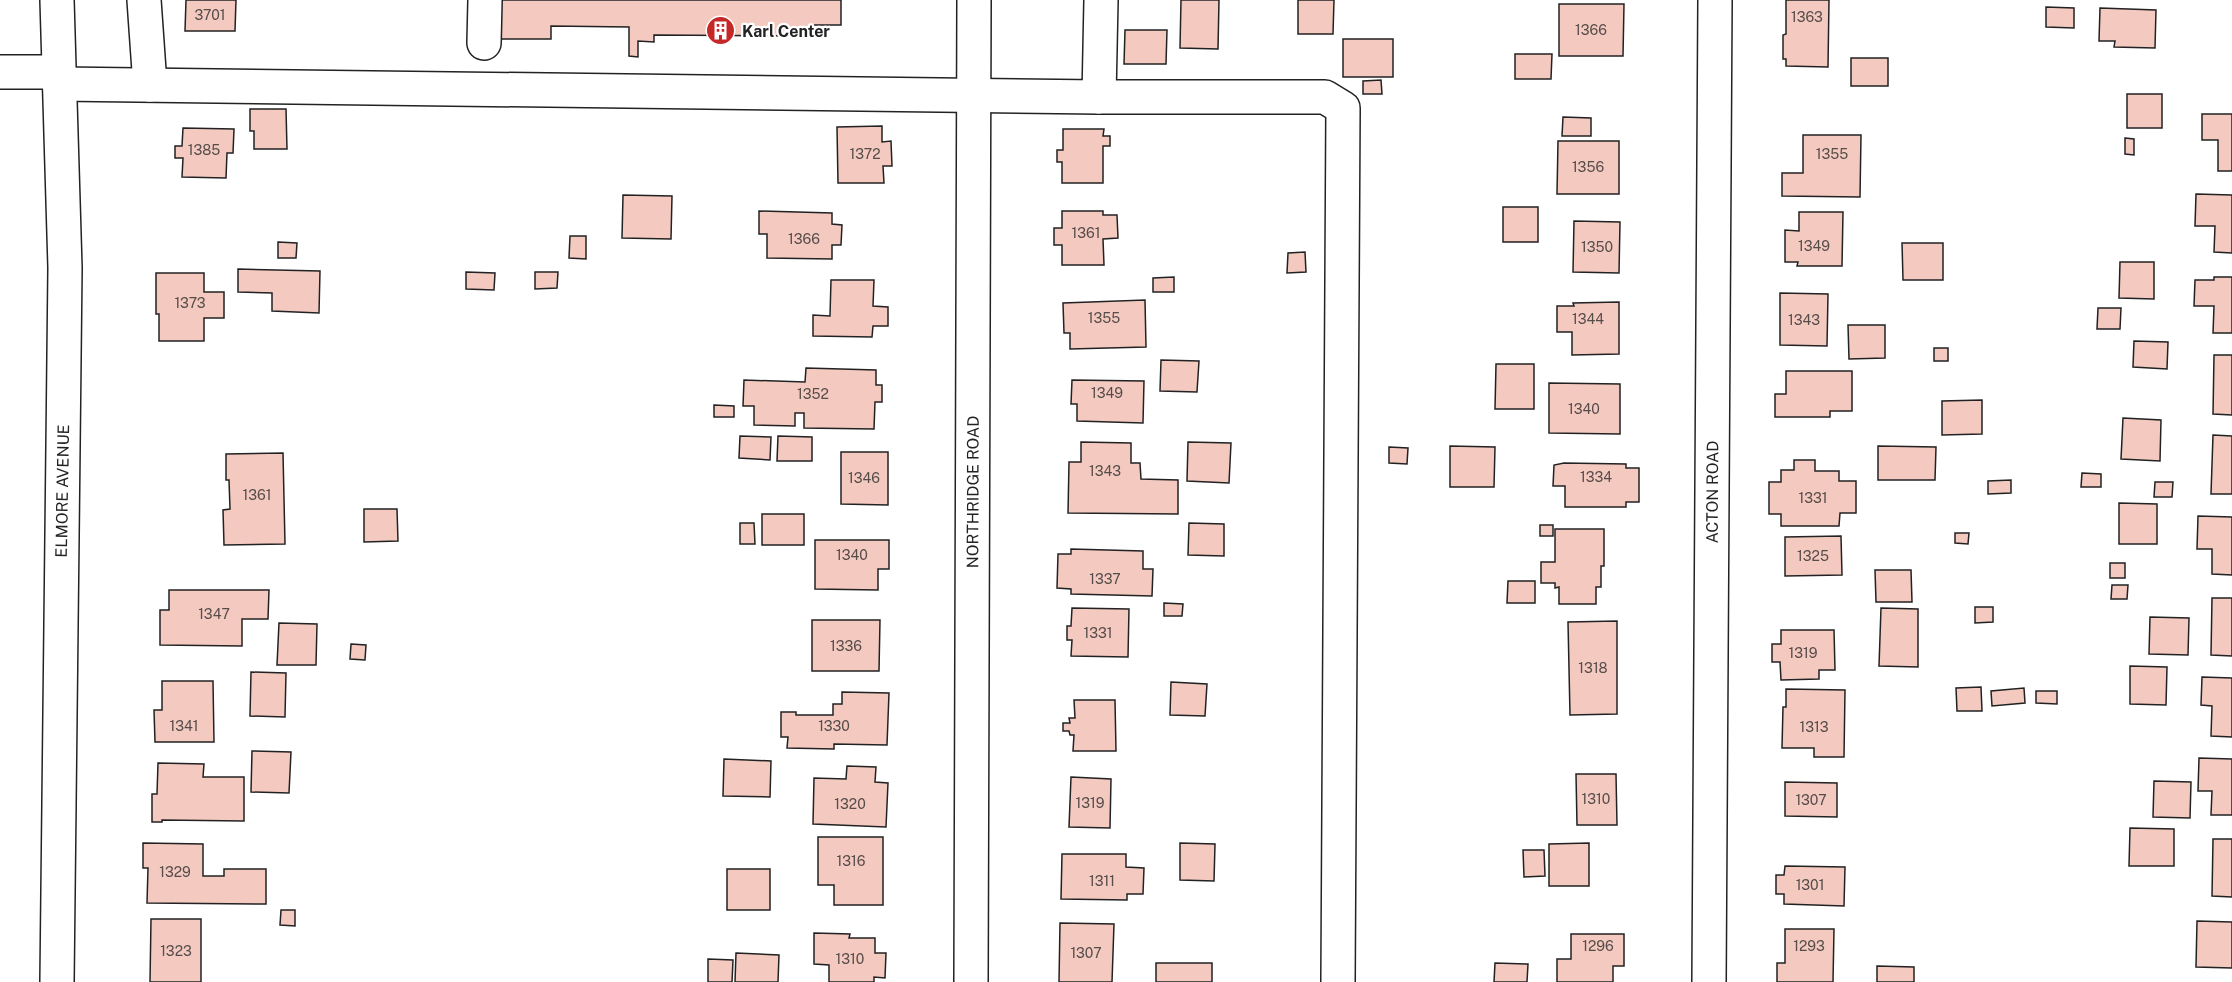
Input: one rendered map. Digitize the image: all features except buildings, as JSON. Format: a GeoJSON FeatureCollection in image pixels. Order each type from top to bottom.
{"type":"FeatureCollection","features":[{"type":"Feature","properties":{"kind":"street","name":"ELMORE AVENUE"},"geometry":{"type":"LineString","coordinates":[[57,0],[65,280],[57,982]]}},
{"type":"Feature","properties":{"kind":"street"},"geometry":{"type":"LineString","coordinates":[[144,0],[150,85]]}},
{"type":"Feature","properties":{"kind":"street"},"geometry":{"type":"LineString","coordinates":[[484,42],[485,0]]}},
{"type":"Feature","properties":{"kind":"street","name":"NORTHRIDGE ROAD"},"geometry":{"type":"LineString","coordinates":[[971,982],[974,0]]}},
{"type":"Feature","properties":{"kind":"street"},"geometry":{"type":"LineString","coordinates":[[1099,98],[1101,0]]}},
{"type":"Feature","properties":{"kind":"street","name":"ACTON ROAD"},"geometry":{"type":"LineString","coordinates":[[1709,982],[1715,0]]}},
{"type":"Feature","properties":{"kind":"street"},"geometry":{"type":"LineString","coordinates":[[0,72],[150,85],[1099,98],[1325,97],[1343,108],[1338,982]]}},
{"type":"Feature","properties":{"kind":"place","name":"Karl Center"},"geometry":{"type":"Point","coordinates":[721,31]}}]}
